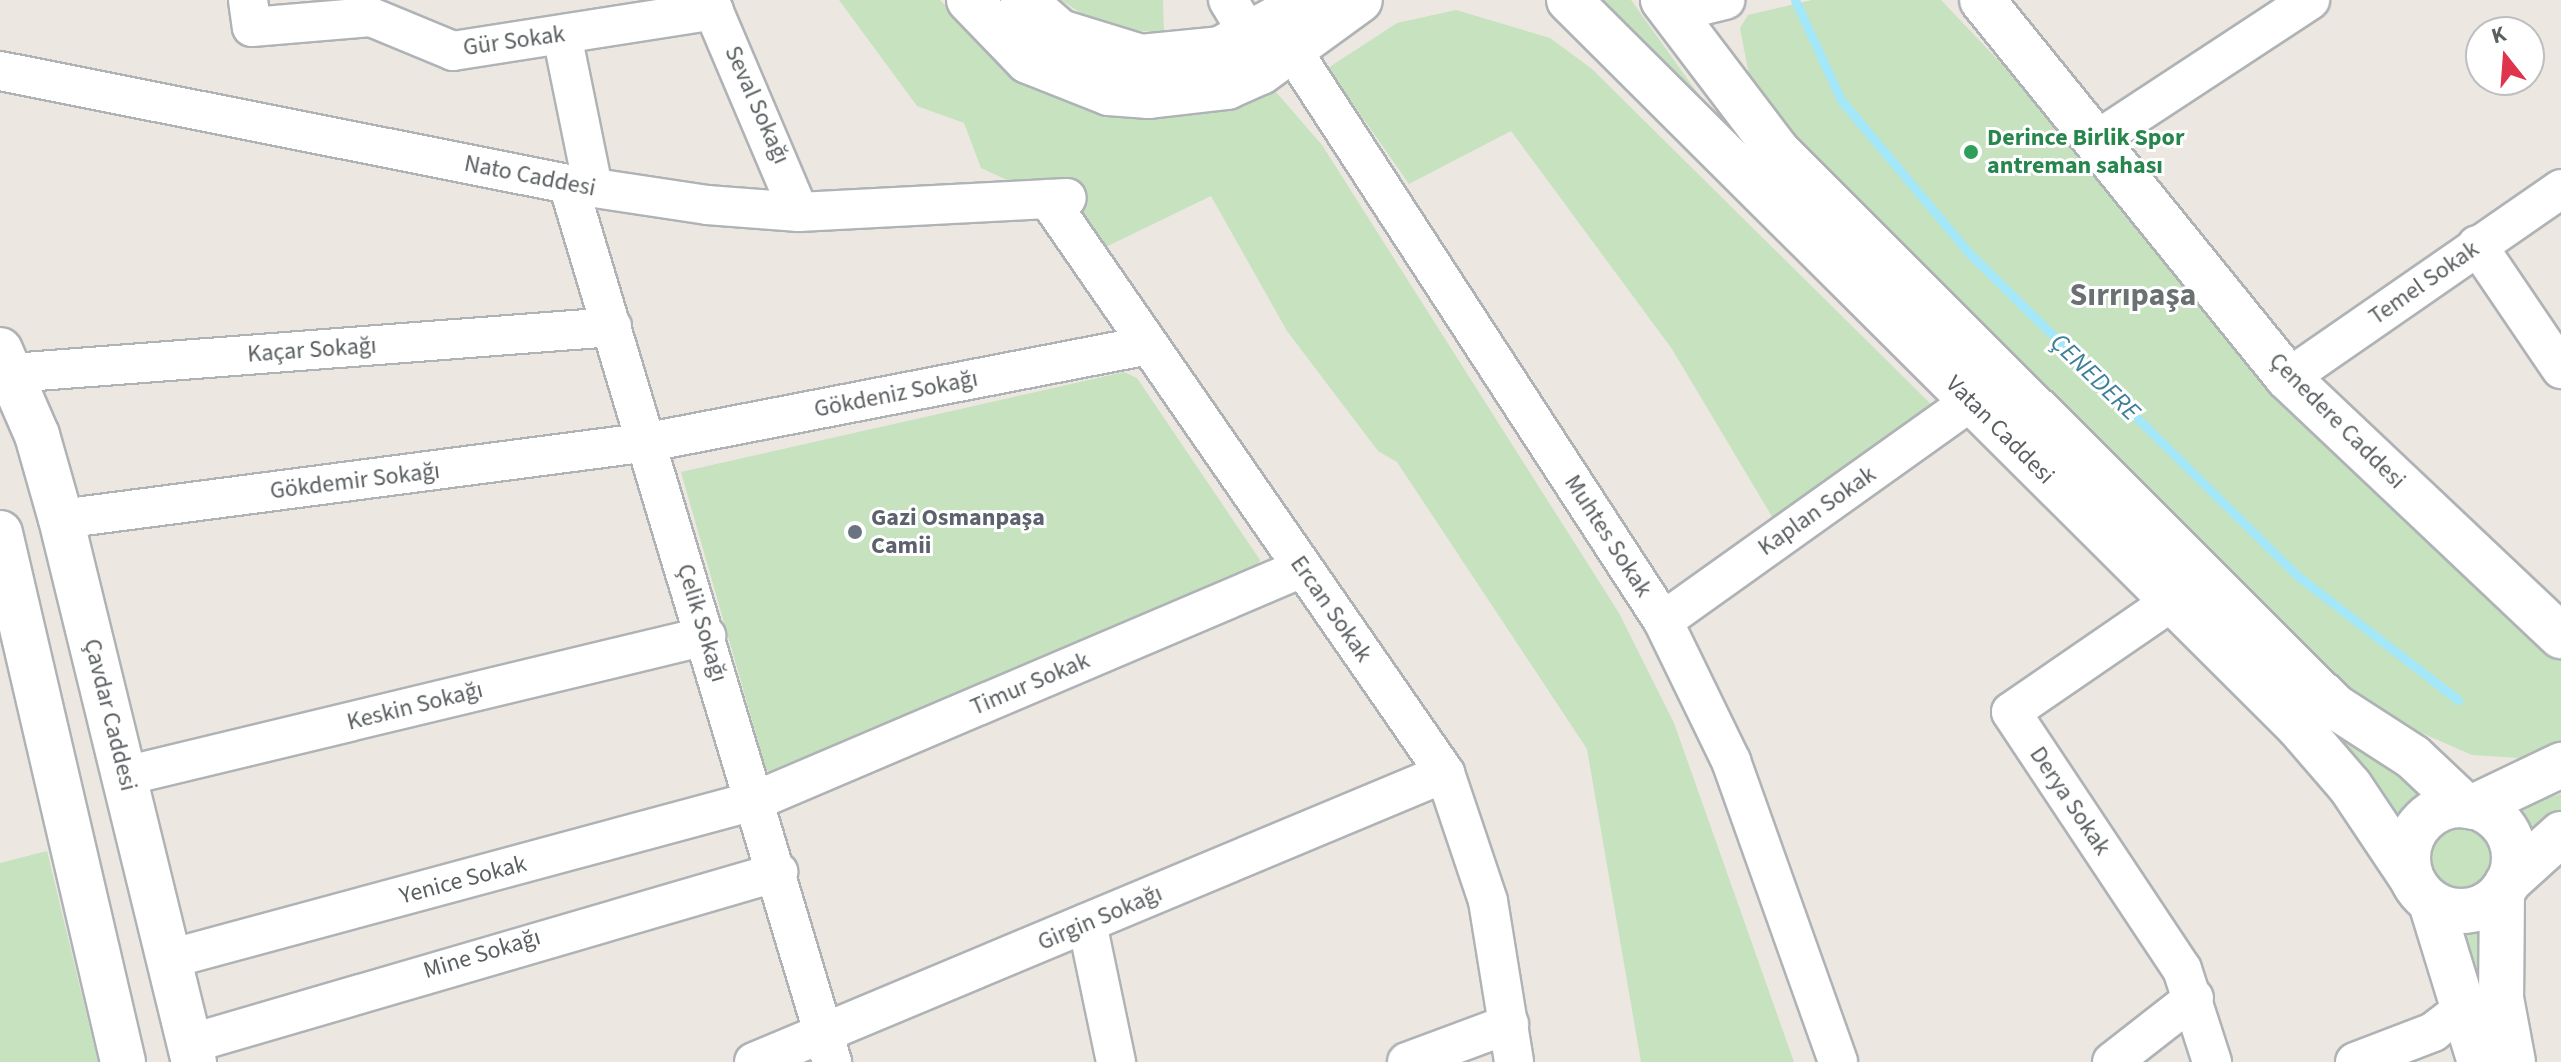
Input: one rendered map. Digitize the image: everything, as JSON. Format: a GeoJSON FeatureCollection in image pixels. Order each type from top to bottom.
{"type":"FeatureCollection","features":[{"type":"Feature","properties":{"kind":"main road"},"geometry":{"type":"LineString","coordinates":[[969,0],[1028,61],[1109,93],[1227,87],[1294,53],[1349,4]]}},
{"type":"Feature","properties":{"kind":"main road"},"geometry":{"type":"LineString","coordinates":[[1023,0],[1060,32],[1141,57],[1208,51],[1349,4]]}},
{"type":"Feature","properties":{"kind":"main road","name":"Vatan Caddesi"},"geometry":{"type":"LineString","coordinates":[[1569,0],[2329,760],[2421,890]]}},
{"type":"Feature","properties":{"kind":"main road","name":"Çenedere Caddesi"},"geometry":{"type":"LineString","coordinates":[[1982,0],[2288,378],[2561,636]]}},
{"type":"Feature","properties":{"kind":"main road","name":"Vatan Caddesi"},"geometry":{"type":"LineString","coordinates":[[1668,6],[1780,154],[2334,706],[2413,757],[2509,837],[2501,998],[2513,1062]]}},
{"type":"Feature","properties":{"kind":"main road","name":"Çavdar Caddesi"},"geometry":{"type":"LineString","coordinates":[[0,327],[6,362],[61,519],[192,1053]]}},
{"type":"Feature","properties":{"kind":"main road"},"geometry":{"type":"LineString","coordinates":[[0,533],[123,1062]]}},
{"type":"Feature","properties":{"kind":"main road"},"geometry":{"type":"LineString","coordinates":[[2469,806],[2561,765]]}},
{"type":"Feature","properties":{"kind":"main road","name":"Vatan Caddesi"},"geometry":{"type":"LineString","coordinates":[[2469,806],[2447,807],[2418,826],[2410,842],[2421,890],[2467,1006],[2480,1062]]}},
{"type":"Feature","properties":{"kind":"main road"},"geometry":{"type":"LineString","coordinates":[[2421,890],[2461,911],[2505,887],[2561,834]]}},
{"type":"Feature","properties":{"kind":"street","name":"Gür Sokak"},"geometry":{"type":"LineString","coordinates":[[248,0],[252,27],[371,17],[453,51],[562,35],[711,5]]}},
{"type":"Feature","properties":{"kind":"street"},"geometry":{"type":"LineString","coordinates":[[1228,0],[1251,38]]}},
{"type":"Feature","properties":{"kind":"street"},"geometry":{"type":"LineString","coordinates":[[1668,6],[1725,0]]}},
{"type":"Feature","properties":{"kind":"street"},"geometry":{"type":"LineString","coordinates":[[2097,140],[2310,0]]}},
{"type":"Feature","properties":{"kind":"street","name":"Seval Sokağı"},"geometry":{"type":"LineString","coordinates":[[711,5],[799,212]]}},
{"type":"Feature","properties":{"kind":"street","name":"Çelik Sokağı"},"geometry":{"type":"LineString","coordinates":[[562,35],[580,186],[612,327],[757,800],[828,1050]]}},
{"type":"Feature","properties":{"kind":"street","name":"Muhtes Sokak"},"geometry":{"type":"LineString","coordinates":[[1294,53],[1663,621],[1731,761],[1838,1062]]}},
{"type":"Feature","properties":{"kind":"street","name":"Nato Caddesi"},"geometry":{"type":"LineString","coordinates":[[0,71],[580,186],[799,212],[1057,199]]}},
{"type":"Feature","properties":{"kind":"street","name":"Temel Sokak"},"geometry":{"type":"LineString","coordinates":[[2288,378],[2561,189]]}},
{"type":"Feature","properties":{"kind":"street","name":"Ercan Sokak"},"geometry":{"type":"LineString","coordinates":[[1057,199],[1144,346],[1445,773],[1488,901],[1514,1062]]}},
{"type":"Feature","properties":{"kind":"street"},"geometry":{"type":"LineString","coordinates":[[2477,245],[2561,369]]}},
{"type":"Feature","properties":{"kind":"street","name":"Kaçar Sokağı"},"geometry":{"type":"LineString","coordinates":[[6,362],[612,327]]}},
{"type":"Feature","properties":{"kind":"street","name":"Gökdeniz Sokağı"},"geometry":{"type":"LineString","coordinates":[[649,442],[1144,346]]}},
{"type":"Feature","properties":{"kind":"street","name":"Kaplan Sokak"},"geometry":{"type":"LineString","coordinates":[[1663,621],[1971,401]]}},
{"type":"Feature","properties":{"kind":"street","name":"Gökdemir Sokağı"},"geometry":{"type":"LineString","coordinates":[[61,519],[649,442]]}},
{"type":"Feature","properties":{"kind":"street","name":"Timur Sokak"},"geometry":{"type":"LineString","coordinates":[[757,800],[1302,568]]}},
{"type":"Feature","properties":{"kind":"street","name":"Derya Sokak"},"geometry":{"type":"LineString","coordinates":[[2171,602],[2011,712],[2194,998],[2212,1062]]}},
{"type":"Feature","properties":{"kind":"street","name":"Keskin Sokağı"},"geometry":{"type":"LineString","coordinates":[[125,776],[706,636]]}},
{"type":"Feature","properties":{"kind":"street","name":"Girgin Sokağı"},"geometry":{"type":"LineString","coordinates":[[754,1062],[828,1050],[1087,923],[1445,773]]}},
{"type":"Feature","properties":{"kind":"street","name":"Yenice Sokak"},"geometry":{"type":"LineString","coordinates":[[169,959],[757,800]]}},
{"type":"Feature","properties":{"kind":"street","name":"Mine Sokağı"},"geometry":{"type":"LineString","coordinates":[[192,1053],[778,872]]}},
{"type":"Feature","properties":{"kind":"street"},"geometry":{"type":"LineString","coordinates":[[1087,923],[1116,1062]]}},
{"type":"Feature","properties":{"kind":"street"},"geometry":{"type":"LineString","coordinates":[[2112,1062],[2194,998]]}},
{"type":"Feature","properties":{"kind":"street"},"geometry":{"type":"LineString","coordinates":[[2355,1062],[2433,1032],[2467,1006]]}},
{"type":"Feature","properties":{"kind":"street"},"geometry":{"type":"LineString","coordinates":[[1407,1062],[1509,1024]]}},
{"type":"Feature","properties":{"kind":"green space"},"geometry":{"type":"Polygon","coordinates":[[[839,0],[940,0],[994,56],[1140,117],[1230,110],[1276,92],[1322,145],[1619,613],[1674,723],[1794,1062],[1641,1062],[1587,749],[1397,462],[1378,451],[1287,331],[1211,196],[1083,258],[1048,199],[981,168],[964,123],[917,106],[839,0]]]}},
{"type":"Feature","properties":{"kind":"green space"},"geometry":{"type":"Polygon","coordinates":[[[1061,0],[1163,0],[1164,33],[1102,27],[1061,0]]]}},
{"type":"Feature","properties":{"kind":"green space"},"geometry":{"type":"Polygon","coordinates":[[[1582,0],[1631,0],[1701,98],[1768,174],[1582,0]]]}},
{"type":"Feature","properties":{"kind":"green space"},"geometry":{"type":"Polygon","coordinates":[[[1812,0],[1941,0],[2561,653],[2561,751],[2535,759],[2472,755],[2401,724],[2319,665],[1773,124],[1751,85],[1740,28],[1748,15],[1812,0]]]}},
{"type":"Feature","properties":{"kind":"green space"},"geometry":{"type":"Polygon","coordinates":[[[1456,10],[1550,38],[1592,69],[1946,419],[1783,535],[1672,349],[1511,131],[1409,184],[1328,68],[1397,23],[1456,10]]]}},
{"type":"Feature","properties":{"kind":"green space"},"geometry":{"type":"Polygon","coordinates":[[[1124,372],[1137,378],[1260,560],[1256,568],[776,777],[766,769],[681,472],[1124,372]]]}},
{"type":"Feature","properties":{"kind":"green space"},"geometry":{"type":"Polygon","coordinates":[[[2289,698],[2437,788],[2395,828],[2289,698]]]}},
{"type":"Feature","properties":{"kind":"green space"},"geometry":{"type":"Polygon","coordinates":[[[2561,794],[2561,812],[2528,838],[2513,809],[2561,794]]]}},
{"type":"Feature","properties":{"kind":"green space"},"geometry":{"type":"Polygon","coordinates":[[[2457,825],[2470,827],[2485,840],[2490,858],[2488,871],[2475,886],[2457,891],[2444,889],[2429,876],[2424,858],[2426,845],[2439,830],[2457,825]]]}},
{"type":"Feature","properties":{"kind":"green space"},"geometry":{"type":"Polygon","coordinates":[[[47,851],[98,1062],[0,1062],[0,863],[47,851]]]}},
{"type":"Feature","properties":{"kind":"green space"},"geometry":{"type":"Polygon","coordinates":[[[2482,922],[2479,1028],[2446,926],[2482,922]]]}},
{"type":"Feature","properties":{"kind":"waterway","name":"ÇENEDERE"},"geometry":{"type":"LineString","coordinates":[[1795,0],[1841,100],[1969,253],[2299,577],[2458,700]]}},
{"type":"Feature","properties":{"kind":"place","name":"Derince Birlik Spor antreman sahası"},"geometry":{"type":"Point","coordinates":[1971,152]}},
{"type":"Feature","properties":{"kind":"place","name":"Gazi Osmanpaşa Camii"},"geometry":{"type":"Point","coordinates":[855,532]}},
{"type":"Feature","properties":{"kind":"district","name":"Sırrıpaşa"},"geometry":{"type":"Point","coordinates":[2133,295]}}]}
